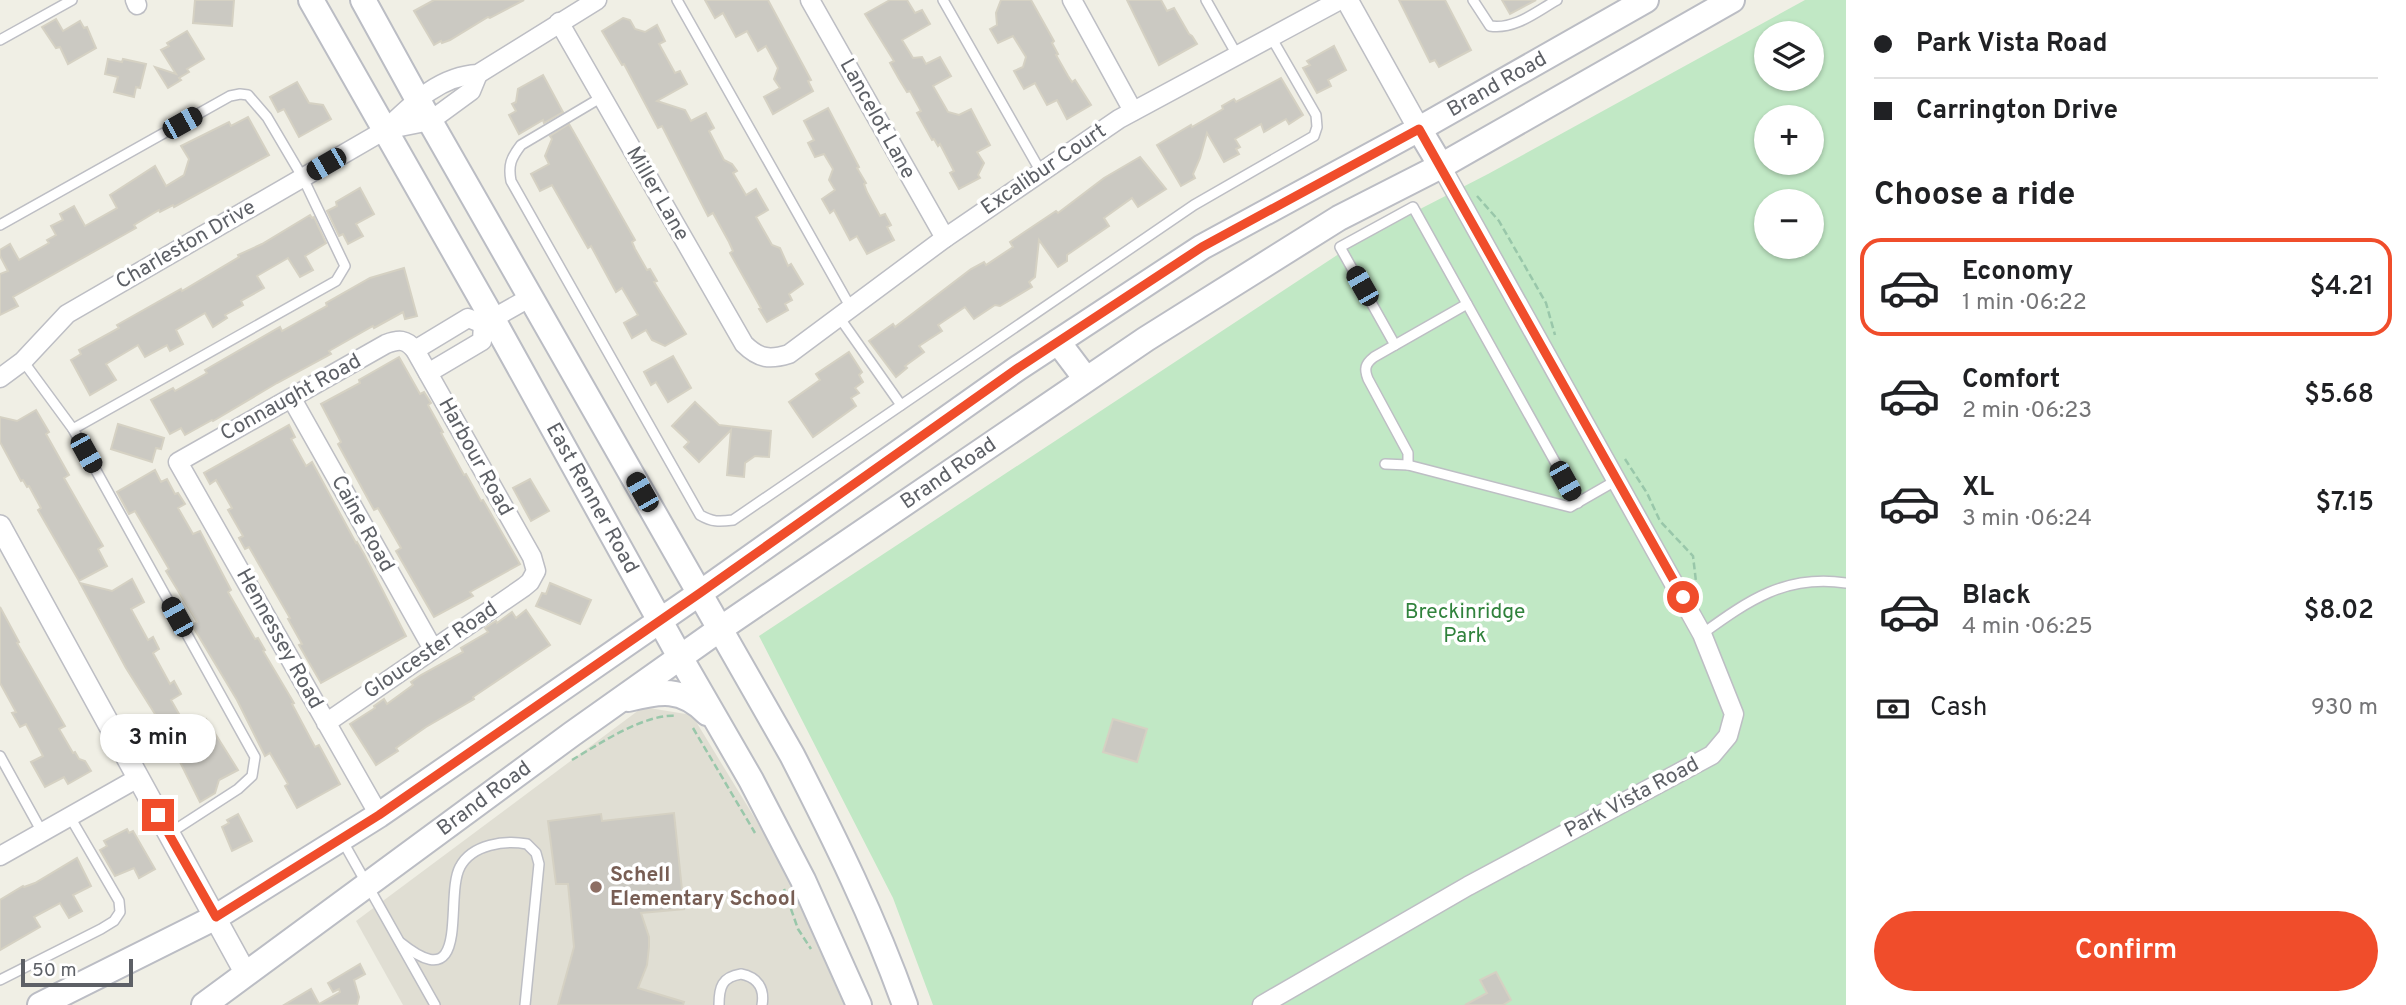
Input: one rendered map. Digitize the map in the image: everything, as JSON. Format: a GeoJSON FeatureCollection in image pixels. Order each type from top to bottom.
{"type":"FeatureCollection","features":[{"type":"Feature","properties":{"kind":"main road","name":"East Renner Road"},"geometry":{"type":"LineString","coordinates":[[311,0],[385,130],[488,322],[751,780],[803,880],[859,1005]]}},
{"type":"Feature","properties":{"kind":"main road"},"geometry":{"type":"LineString","coordinates":[[363,0],[792,755],[843,854],[883,943],[905,1005]]}},
{"type":"Feature","properties":{"kind":"main road","name":"Brand Road"},"geometry":{"type":"LineString","coordinates":[[40,1005],[216,917],[379,815],[1058,342],[1202,247],[1419,129],[1646,0]]}},
{"type":"Feature","properties":{"kind":"main road","name":"Brand Road"},"geometry":{"type":"LineString","coordinates":[[204,1005],[617,701],[1086,379],[1212,296],[1339,218],[1441,166],[1732,0]]}},
{"type":"Feature","properties":{"kind":"main road"},"geometry":{"type":"LineString","coordinates":[[1419,129],[1441,166]]}},
{"type":"Feature","properties":{"kind":"main road"},"geometry":{"type":"LineString","coordinates":[[1058,342],[1086,379]]}},
{"type":"Feature","properties":{"kind":"main road"},"geometry":{"type":"LineString","coordinates":[[617,701],[655,692],[674,692],[699,705],[720,727]]}},
{"type":"Feature","properties":{"kind":"street","name":"Charleston Drive"},"geometry":{"type":"LineString","coordinates":[[0,378],[23,361],[67,314],[385,130],[417,98],[459,75],[478,74],[597,0]]}},
{"type":"Feature","properties":{"kind":"street","name":"Lancelot Lane"},"geometry":{"type":"LineString","coordinates":[[810,0],[945,238]]}},
{"type":"Feature","properties":{"kind":"street"},"geometry":{"type":"LineString","coordinates":[[1072,0],[1133,111]]}},
{"type":"Feature","properties":{"kind":"street","name":"Excalibur Court"},"geometry":{"type":"LineString","coordinates":[[763,358],[775,359],[789,354],[945,238],[1133,111],[1340,0]]}},
{"type":"Feature","properties":{"kind":"street"},"geometry":{"type":"LineString","coordinates":[[1347,0],[1419,129]]}},
{"type":"Feature","properties":{"kind":"street","name":"Miller Lane"},"geometry":{"type":"LineString","coordinates":[[559,22],[744,344],[763,358]]}},
{"type":"Feature","properties":{"kind":"street","name":"Charleston Drive"},"geometry":{"type":"LineString","coordinates":[[385,130],[430,121],[471,91],[478,74]]}},
{"type":"Feature","properties":{"kind":"street","name":"Park Vista Road"},"geometry":{"type":"LineString","coordinates":[[1262,1005],[1468,886],[1712,755],[1728,736],[1734,713],[1702,634],[1441,166]]}},
{"type":"Feature","properties":{"kind":"street"},"geometry":{"type":"LineString","coordinates":[[428,373],[482,341],[488,322],[531,297]]}},
{"type":"Feature","properties":{"kind":"street","name":"Connaught Road"},"geometry":{"type":"LineString","coordinates":[[178,462],[386,344],[400,340],[410,345],[468,318],[488,322]]}},
{"type":"Feature","properties":{"kind":"street","name":"Harbour Road"},"geometry":{"type":"LineString","coordinates":[[410,345],[532,557],[535,565],[534,577]]}},
{"type":"Feature","properties":{"kind":"street","name":"Caine Road"},"geometry":{"type":"LineString","coordinates":[[292,398],[433,649]]}},
{"type":"Feature","properties":{"kind":"street","name":"Hennessey Road"},"geometry":{"type":"LineString","coordinates":[[178,462],[379,815]]}},
{"type":"Feature","properties":{"kind":"street"},"geometry":{"type":"LineString","coordinates":[[0,526],[246,974]]}},
{"type":"Feature","properties":{"kind":"street","name":"Gloucester Road"},"geometry":{"type":"LineString","coordinates":[[326,723],[524,587],[534,577]]}},
{"type":"Feature","properties":{"kind":"street"},"geometry":{"type":"LineString","coordinates":[[0,856],[138,778]]}},
{"type":"Feature","properties":{"kind":"lane"},"geometry":{"type":"LineString","coordinates":[[0,40],[72,0]]}},
{"type":"Feature","properties":{"kind":"lane"},"geometry":{"type":"LineString","coordinates":[[677,0],[845,312],[901,405]]}},
{"type":"Feature","properties":{"kind":"lane"},"geometry":{"type":"LineString","coordinates":[[943,0],[1041,172]]}},
{"type":"Feature","properties":{"kind":"lane"},"geometry":{"type":"LineString","coordinates":[[1206,0],[1237,55]]}},
{"type":"Feature","properties":{"kind":"lane"},"geometry":{"type":"LineString","coordinates":[[1474,0],[1490,26],[1499,27],[1509,26],[1557,0]]}},
{"type":"Feature","properties":{"kind":"lane"},"geometry":{"type":"LineString","coordinates":[[602,97],[521,145],[512,157],[509,168],[511,181],[700,515],[710,521],[733,520],[1194,205],[1314,136],[1316,116],[1271,37]]}},
{"type":"Feature","properties":{"kind":"lane"},"geometry":{"type":"LineString","coordinates":[[0,225],[230,96],[240,94],[248,95],[267,117],[303,178],[345,266],[336,281],[73,429]]}},
{"type":"Feature","properties":{"kind":"lane"},"geometry":{"type":"LineString","coordinates":[[1395,345],[1340,247],[1413,207],[1577,503]]}},
{"type":"Feature","properties":{"kind":"lane"},"geometry":{"type":"LineString","coordinates":[[1408,465],[1408,453],[1365,371],[1368,361],[1466,304]]}},
{"type":"Feature","properties":{"kind":"lane"},"geometry":{"type":"LineString","coordinates":[[23,361],[73,429],[255,757],[252,776],[238,789],[169,834]]}},
{"type":"Feature","properties":{"kind":"lane"},"geometry":{"type":"LineString","coordinates":[[1385,464],[1408,465],[1570,507],[1617,480]]}},
{"type":"Feature","properties":{"kind":"lane"},"geometry":{"type":"LineString","coordinates":[[1702,634],[1734,610],[1784,585],[1824,580],[1846,583]]}},
{"type":"Feature","properties":{"kind":"lane"},"geometry":{"type":"LineString","coordinates":[[0,756],[42,832]]}},
{"type":"Feature","properties":{"kind":"lane"},"geometry":{"type":"LineString","coordinates":[[0,980],[101,929],[114,921],[120,912],[119,901],[70,817]]}},
{"type":"Feature","properties":{"kind":"lane"},"geometry":{"type":"LineString","coordinates":[[342,839],[435,1005]]}},
{"type":"Feature","properties":{"kind":"lane"},"geometry":{"type":"LineString","coordinates":[[401,943],[417,956],[428,959],[440,957],[449,950],[457,878],[462,863],[501,842],[527,844],[536,853],[539,864],[524,1005]]}},
{"type":"Feature","properties":{"kind":"lane"},"geometry":{"type":"LineString","coordinates":[[719,1005],[720,987],[724,980],[741,974],[757,981],[762,989],[762,1005]]}},
{"type":"Feature","properties":{"kind":"path"},"geometry":{"type":"LineString","coordinates":[[1472,192],[1492,211],[1517,251],[1546,303],[1557,340]]}},
{"type":"Feature","properties":{"kind":"path"},"geometry":{"type":"LineString","coordinates":[[1620,453],[1647,493],[1661,521],[1693,556],[1697,593]]}},
{"type":"Feature","properties":{"kind":"path"},"geometry":{"type":"LineString","coordinates":[[658,718],[665,715],[683,717]]}},
{"type":"Feature","properties":{"kind":"path"},"geometry":{"type":"LineString","coordinates":[[692,726],[756,835]]}},
{"type":"Feature","properties":{"kind":"path"},"geometry":{"type":"LineString","coordinates":[[783,886],[798,929],[813,952]]}},
{"type":"Feature","properties":{"kind":"shaded area","name":"Schell Elementary School"},"geometry":{"type":"Polygon","coordinates":[[[643,707],[692,715],[776,853],[844,1005],[403,1005],[356,921],[643,707]]]}},
{"type":"Feature","properties":{"kind":"green space","name":"Breckinridge Park"},"geometry":{"type":"Polygon","coordinates":[[[1805,0],[1846,0],[1846,1005],[933,1005],[893,898],[759,636],[1360,240],[1488,174],[1754,28],[1754,91],[1824,91],[1824,21],[1767,21],[1805,0]]]}},
{"type":"Feature","properties":{"kind":"building"},"geometry":{"type":"Polygon","coordinates":[[[195,0],[234,0],[232,26],[193,23],[195,0]]]}},
{"type":"Feature","properties":{"kind":"building"},"geometry":{"type":"Polygon","coordinates":[[[434,0],[524,0],[488,17],[450,40],[434,45],[414,11],[434,0]]]}},
{"type":"Feature","properties":{"kind":"building"},"geometry":{"type":"Polygon","coordinates":[[[705,0],[768,0],[811,80],[808,81],[813,91],[773,114],[764,97],[780,88],[774,79],[778,68],[766,46],[758,51],[747,31],[736,37],[723,13],[715,18],[705,0]]]}},
{"type":"Feature","properties":{"kind":"building"},"geometry":{"type":"Polygon","coordinates":[[[890,0],[907,0],[915,13],[922,10],[930,24],[902,40],[913,58],[922,57],[926,64],[940,57],[951,76],[933,86],[948,112],[959,115],[971,109],[990,145],[977,152],[984,163],[978,175],[980,178],[959,189],[950,173],[954,171],[940,144],[938,146],[934,139],[932,140],[917,113],[921,111],[910,91],[907,92],[899,79],[890,63],[894,61],[865,14],[890,0]]]}},
{"type":"Feature","properties":{"kind":"building"},"geometry":{"type":"Polygon","coordinates":[[[1001,0],[1031,0],[1054,41],[1052,43],[1058,54],[1056,55],[1072,82],[1075,80],[1091,105],[1067,119],[1057,100],[1047,105],[1035,83],[1024,89],[1014,71],[1023,67],[1026,57],[1013,36],[998,43],[990,29],[997,25],[996,13],[1001,0]]]}},
{"type":"Feature","properties":{"kind":"building"},"geometry":{"type":"Polygon","coordinates":[[[1127,0],[1161,0],[1167,11],[1174,8],[1197,44],[1159,65],[1127,0]]]}},
{"type":"Feature","properties":{"kind":"building"},"geometry":{"type":"Polygon","coordinates":[[[1399,0],[1445,0],[1471,50],[1439,67],[1435,60],[1430,62],[1399,0]]]}},
{"type":"Feature","properties":{"kind":"building"},"geometry":{"type":"Polygon","coordinates":[[[1502,0],[1536,0],[1510,14],[1502,0]]]}},
{"type":"Feature","properties":{"kind":"building"},"geometry":{"type":"Polygon","coordinates":[[[623,18],[630,20],[635,29],[645,32],[657,25],[665,41],[659,44],[675,73],[680,71],[687,84],[657,101],[685,110],[691,121],[706,113],[714,128],[709,131],[724,160],[732,164],[737,171],[733,173],[746,195],[756,189],[768,210],[756,217],[772,245],[780,248],[788,266],[791,264],[803,284],[789,294],[792,300],[785,304],[788,310],[767,322],[730,253],[733,251],[713,213],[708,216],[662,126],[658,128],[624,64],[622,65],[602,31],[623,18]]]}},
{"type":"Feature","properties":{"kind":"building"},"geometry":{"type":"Polygon","coordinates":[[[56,19],[63,31],[80,21],[84,28],[87,27],[96,48],[68,64],[60,47],[56,48],[42,27],[56,19]]]}},
{"type":"Feature","properties":{"kind":"building"},"geometry":{"type":"Polygon","coordinates":[[[187,31],[204,59],[187,69],[189,72],[179,78],[181,80],[168,88],[155,67],[176,74],[161,50],[169,46],[167,43],[187,31]]]}},
{"type":"Feature","properties":{"kind":"building"},"geometry":{"type":"Polygon","coordinates":[[[1334,46],[1346,70],[1328,80],[1331,86],[1317,93],[1303,68],[1310,65],[1307,61],[1334,46]]]}},
{"type":"Feature","properties":{"kind":"building"},"geometry":{"type":"Polygon","coordinates":[[[108,59],[146,64],[140,88],[136,87],[134,97],[114,92],[118,77],[105,74],[108,59]]]}},
{"type":"Feature","properties":{"kind":"building"},"geometry":{"type":"Polygon","coordinates":[[[543,75],[563,112],[519,134],[509,115],[516,111],[512,104],[516,102],[518,89],[543,75]]]}},
{"type":"Feature","properties":{"kind":"building"},"geometry":{"type":"Polygon","coordinates":[[[1281,78],[1303,115],[1289,124],[1286,119],[1264,132],[1261,124],[1235,139],[1240,147],[1236,149],[1239,154],[1224,162],[1207,133],[1193,174],[1195,178],[1181,186],[1157,145],[1223,109],[1222,106],[1234,99],[1236,102],[1281,78]]]}},
{"type":"Feature","properties":{"kind":"building"},"geometry":{"type":"Polygon","coordinates":[[[297,82],[309,103],[323,105],[331,119],[299,137],[284,109],[278,112],[270,97],[297,82]]]}},
{"type":"Feature","properties":{"kind":"building"},"geometry":{"type":"Polygon","coordinates":[[[828,108],[859,167],[857,168],[866,183],[867,192],[880,216],[885,214],[891,225],[887,227],[894,240],[867,254],[857,236],[850,240],[834,210],[830,213],[822,199],[835,190],[829,180],[833,169],[824,154],[815,157],[808,143],[814,140],[804,121],[828,108]]]}},
{"type":"Feature","properties":{"kind":"building"},"geometry":{"type":"Polygon","coordinates":[[[248,117],[269,155],[174,207],[173,205],[160,212],[159,210],[134,225],[136,228],[13,297],[18,306],[0,315],[0,274],[8,271],[0,256],[0,250],[10,244],[19,260],[49,243],[47,240],[56,235],[51,226],[63,220],[60,214],[74,206],[85,226],[117,208],[110,195],[155,166],[166,186],[184,175],[189,159],[181,146],[229,122],[231,126],[248,117]]]}},
{"type":"Feature","properties":{"kind":"building"},"geometry":{"type":"Polygon","coordinates":[[[569,124],[635,240],[632,242],[635,249],[647,270],[650,269],[657,281],[654,282],[686,334],[665,346],[652,340],[646,330],[632,338],[624,323],[638,315],[622,288],[616,292],[591,246],[588,248],[552,185],[540,191],[531,174],[549,164],[545,156],[552,139],[550,136],[569,124]]]}},
{"type":"Feature","properties":{"kind":"building"},"geometry":{"type":"Polygon","coordinates":[[[1140,157],[1166,189],[1138,207],[1132,198],[1104,218],[1109,226],[1067,255],[1067,261],[1058,267],[1039,240],[1035,277],[1029,282],[1032,287],[1000,306],[995,305],[974,319],[965,307],[938,325],[942,331],[919,346],[924,352],[905,366],[907,368],[896,377],[869,341],[893,324],[895,327],[971,269],[984,262],[986,265],[1013,247],[1010,242],[1056,211],[1058,213],[1104,178],[1140,157]]]}},
{"type":"Feature","properties":{"kind":"building"},"geometry":{"type":"Polygon","coordinates":[[[360,188],[374,214],[356,224],[363,236],[348,244],[343,234],[339,236],[327,211],[337,206],[336,202],[360,188]]]}},
{"type":"Feature","properties":{"kind":"building"},"geometry":{"type":"Polygon","coordinates":[[[310,215],[314,217],[326,243],[305,256],[313,270],[300,277],[288,258],[257,276],[264,288],[241,301],[243,305],[225,315],[227,318],[213,327],[205,313],[176,330],[183,344],[170,351],[167,345],[145,357],[138,345],[106,364],[116,380],[90,395],[71,360],[81,354],[79,350],[119,328],[117,325],[181,289],[182,291],[239,257],[238,255],[310,215]]]}},
{"type":"Feature","properties":{"kind":"building"},"geometry":{"type":"Polygon","coordinates":[[[404,268],[417,316],[405,319],[403,312],[374,328],[373,326],[329,351],[331,354],[213,421],[185,435],[181,428],[170,434],[151,400],[173,388],[175,391],[207,373],[205,370],[280,327],[282,331],[327,306],[326,303],[370,278],[404,268]]]}},
{"type":"Feature","properties":{"kind":"building"},"geometry":{"type":"Polygon","coordinates":[[[849,352],[862,372],[859,375],[863,382],[855,388],[859,393],[851,398],[856,406],[813,437],[789,402],[820,380],[816,374],[849,352]]]}},
{"type":"Feature","properties":{"kind":"building"},"geometry":{"type":"Polygon","coordinates":[[[673,356],[691,388],[668,402],[656,382],[651,385],[644,372],[673,356]]]}},
{"type":"Feature","properties":{"kind":"building"},"geometry":{"type":"Polygon","coordinates":[[[399,357],[420,394],[424,392],[431,403],[428,405],[464,475],[466,474],[481,501],[483,500],[520,564],[470,592],[473,596],[434,617],[396,551],[401,548],[378,508],[374,510],[338,444],[341,442],[321,404],[360,383],[359,380],[399,357]]]}},
{"type":"Feature","properties":{"kind":"building"},"geometry":{"type":"Polygon","coordinates":[[[695,402],[719,425],[771,431],[769,457],[755,456],[745,463],[744,477],[727,475],[731,430],[699,462],[684,447],[689,442],[672,426],[695,402]]]}},
{"type":"Feature","properties":{"kind":"building"},"geometry":{"type":"Polygon","coordinates":[[[36,410],[69,475],[64,478],[103,546],[98,549],[107,566],[79,581],[38,510],[41,508],[29,486],[21,481],[0,442],[0,417],[17,421],[36,410]]]}},
{"type":"Feature","properties":{"kind":"building"},"geometry":{"type":"Polygon","coordinates":[[[118,424],[164,438],[161,449],[156,448],[152,462],[111,449],[118,424]]]}},
{"type":"Feature","properties":{"kind":"building"},"geometry":{"type":"Polygon","coordinates":[[[289,425],[295,437],[291,439],[306,466],[312,462],[406,636],[321,683],[299,645],[302,644],[288,619],[290,618],[249,547],[245,549],[239,538],[243,536],[228,510],[232,508],[216,480],[210,484],[204,473],[289,425]]]}},
{"type":"Feature","properties":{"kind":"building"},"geometry":{"type":"Polygon","coordinates":[[[155,470],[161,482],[167,479],[175,494],[178,493],[185,504],[178,508],[193,534],[200,531],[231,590],[228,592],[255,639],[258,638],[265,650],[263,651],[294,703],[292,704],[315,747],[319,745],[340,784],[297,808],[285,786],[288,784],[270,753],[265,756],[237,700],[192,625],[197,622],[166,571],[169,569],[135,511],[129,514],[117,492],[155,470]]]}},
{"type":"Feature","properties":{"kind":"building"},"geometry":{"type":"Polygon","coordinates":[[[530,479],[549,511],[531,521],[513,488],[530,479]]]}},
{"type":"Feature","properties":{"kind":"building"},"geometry":{"type":"Polygon","coordinates":[[[132,579],[144,602],[131,609],[148,640],[153,637],[159,649],[153,653],[170,684],[174,681],[181,694],[171,700],[183,721],[190,717],[195,725],[206,719],[238,770],[219,780],[215,793],[200,802],[160,722],[126,668],[80,583],[112,591],[132,579]]]}},
{"type":"Feature","properties":{"kind":"building"},"geometry":{"type":"Polygon","coordinates":[[[550,583],[591,600],[580,624],[536,606],[542,593],[546,594],[550,583]]]}},
{"type":"Feature","properties":{"kind":"building"},"geometry":{"type":"Polygon","coordinates":[[[0,607],[19,642],[17,643],[65,726],[59,729],[73,753],[85,761],[91,771],[68,784],[64,777],[45,787],[31,762],[43,756],[26,724],[20,727],[12,713],[16,712],[0,683],[0,607]]]}},
{"type":"Feature","properties":{"kind":"building"},"geometry":{"type":"Polygon","coordinates":[[[526,610],[550,645],[473,697],[474,699],[426,727],[396,748],[398,751],[376,765],[350,724],[384,699],[387,704],[413,685],[411,682],[421,675],[463,652],[461,648],[488,632],[485,628],[512,612],[516,618],[526,610]]]}},
{"type":"Feature","properties":{"kind":"building"},"geometry":{"type":"Polygon","coordinates":[[[1113,719],[1147,729],[1137,762],[1103,752],[1113,719]]]}},
{"type":"Feature","properties":{"kind":"building"},"geometry":{"type":"Polygon","coordinates":[[[674,813],[684,909],[641,913],[649,937],[649,947],[647,965],[638,988],[684,1002],[683,1005],[558,1005],[574,947],[568,884],[556,884],[548,821],[601,814],[602,821],[674,813]]]}},
{"type":"Feature","properties":{"kind":"building"},"geometry":{"type":"Polygon","coordinates":[[[238,814],[252,841],[232,851],[222,827],[229,823],[227,820],[238,814]]]}},
{"type":"Feature","properties":{"kind":"building"},"geometry":{"type":"Polygon","coordinates":[[[127,829],[129,833],[133,831],[155,869],[139,878],[134,868],[115,876],[100,850],[107,846],[104,841],[127,829]]]}},
{"type":"Feature","properties":{"kind":"building"},"geometry":{"type":"Polygon","coordinates":[[[77,858],[91,886],[73,895],[82,911],[69,918],[60,903],[34,917],[40,927],[0,950],[0,900],[77,858]]]}},
{"type":"Feature","properties":{"kind":"building"},"geometry":{"type":"Polygon","coordinates":[[[360,964],[365,974],[354,980],[359,997],[357,1005],[284,1005],[311,989],[319,1004],[340,992],[339,989],[333,992],[328,983],[360,964]]]}},
{"type":"Feature","properties":{"kind":"building"},"geometry":{"type":"Polygon","coordinates":[[[1496,972],[1511,1000],[1503,1005],[1465,1005],[1487,993],[1480,980],[1496,972]]]}},
{"type":"Feature","properties":{"kind":"place","name":"Schell Elementary School"},"geometry":{"type":"Point","coordinates":[596,887]}},
{"type":"Feature","properties":{"kind":"route"},"geometry":{"type":"LineString","coordinates":[[158,815],[216,917],[379,815],[1018,368],[1202,247],[1419,129],[1683,597]]}}]}
